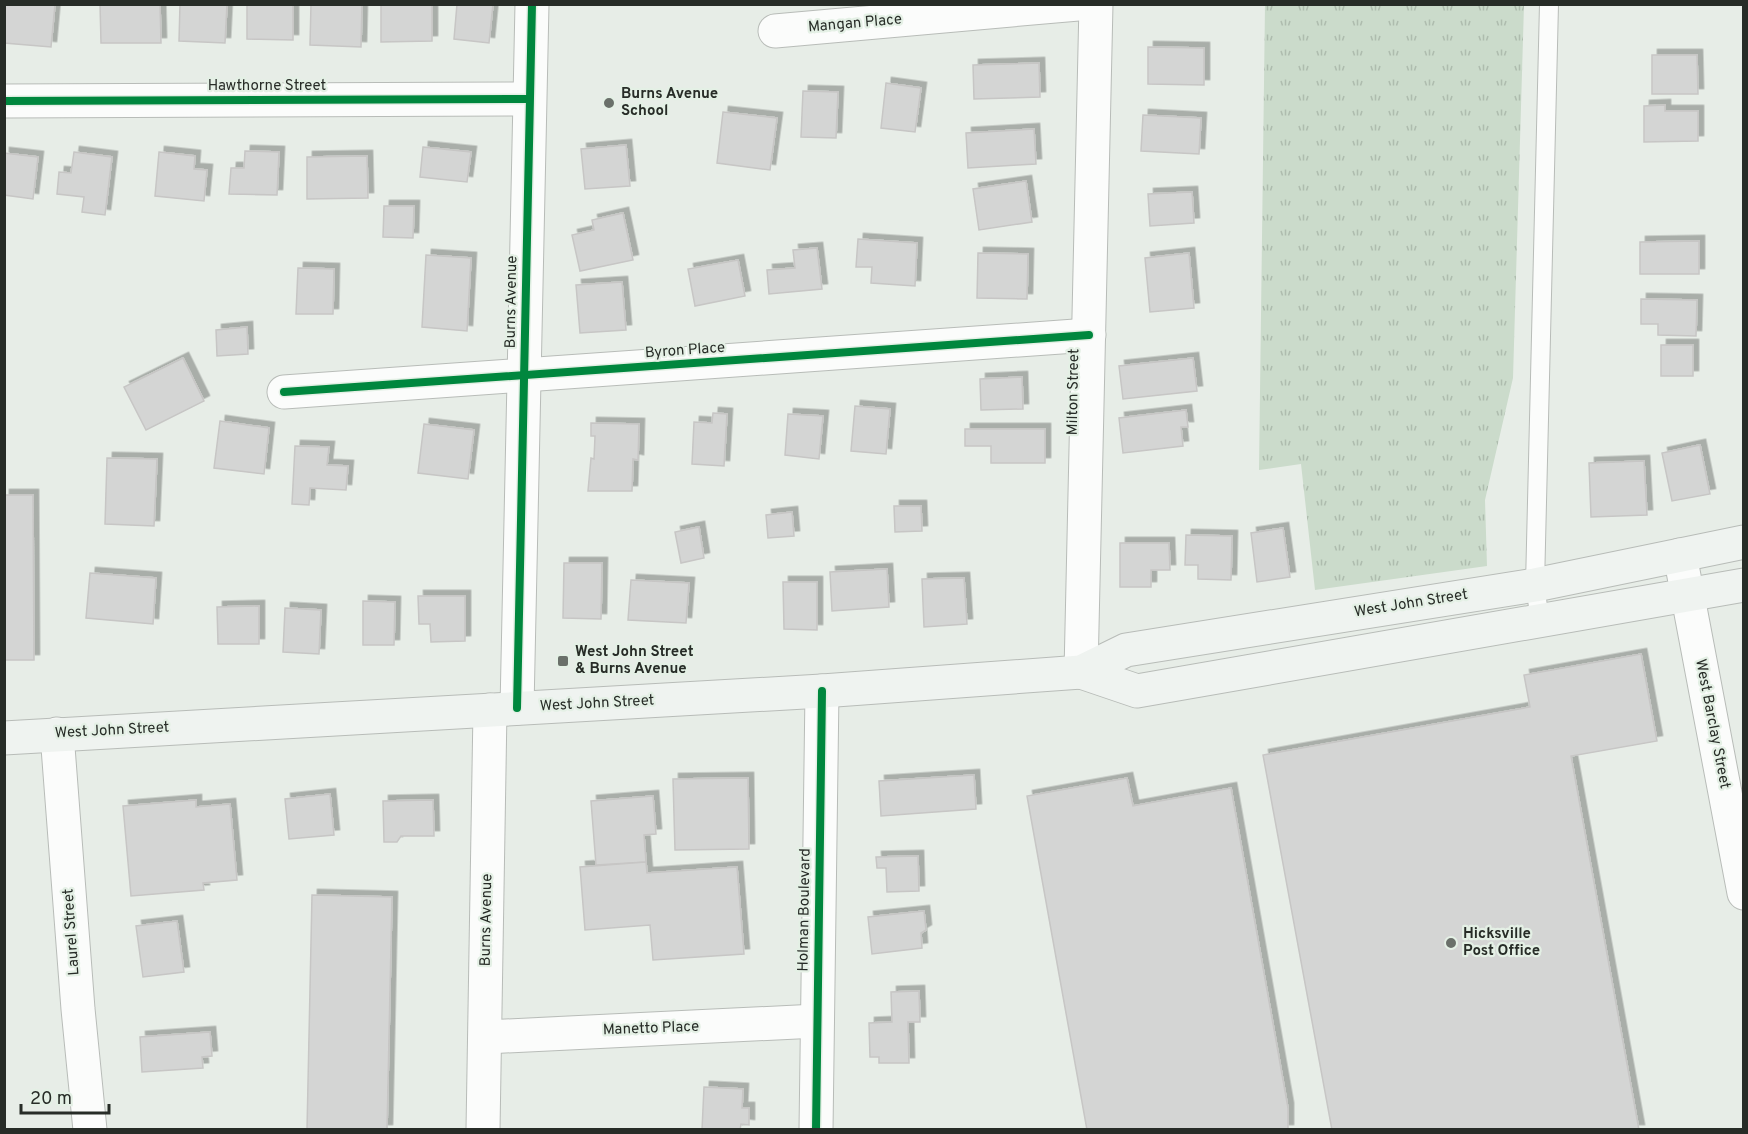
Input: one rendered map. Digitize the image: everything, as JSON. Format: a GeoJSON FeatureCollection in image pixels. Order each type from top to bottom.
{"type":"FeatureCollection","features":[{"type":"Feature","properties":{"kind":"main road","name":"West John Street"},"geometry":{"type":"LineString","coordinates":[[4,738],[822,691],[1082,672],[1126,650],[1535,585],[1743,542]]}},
{"type":"Feature","properties":{"kind":"main road","name":"West John Street"},"geometry":{"type":"LineString","coordinates":[[1082,672],[1137,691],[1743,585]]}},
{"type":"Feature","properties":{"kind":"main road"},"geometry":{"type":"LineString","coordinates":[[1284,666],[1292,640],[1305,621]]}},
{"type":"Feature","properties":{"kind":"street","name":"Burns Avenue"},"geometry":{"type":"LineString","coordinates":[[483,1130],[503,709],[524,376],[532,4]]}},
{"type":"Feature","properties":{"kind":"street","name":"Mangan Place"},"geometry":{"type":"LineString","coordinates":[[775,31],[875,13],[1078,4]]}},
{"type":"Feature","properties":{"kind":"street","name":"Milton Street"},"geometry":{"type":"LineString","coordinates":[[1082,672],[1095,4]]}},
{"type":"Feature","properties":{"kind":"street","name":"Hawthorne Street"},"geometry":{"type":"LineString","coordinates":[[4,101],[530,99]]}},
{"type":"Feature","properties":{"kind":"street","name":"Byron Place"},"geometry":{"type":"LineString","coordinates":[[284,392],[1089,335]]}},
{"type":"Feature","properties":{"kind":"street","name":"West Barclay Street"},"geometry":{"type":"LineString","coordinates":[[1680,555],[1743,892]]}},
{"type":"Feature","properties":{"kind":"street","name":"Holman Boulevard"},"geometry":{"type":"LineString","coordinates":[[816,1130],[822,691]]}},
{"type":"Feature","properties":{"kind":"street","name":"Laurel Street"},"geometry":{"type":"LineString","coordinates":[[57,734],[78,1009],[90,1130]]}},
{"type":"Feature","properties":{"kind":"street","name":"Manetto Place"},"geometry":{"type":"LineString","coordinates":[[486,1037],[817,1021]]}},
{"type":"Feature","properties":{"kind":"lane"},"geometry":{"type":"LineString","coordinates":[[1540,621],[1535,585],[1549,4]]}},
{"type":"Feature","properties":{"kind":"green space"},"geometry":{"type":"Polygon","coordinates":[[[1265,5],[1524,5],[1513,378],[1485,500],[1487,566],[1315,590],[1301,464],[1259,470],[1265,5]]]}},
{"type":"Feature","properties":{"kind":"building"},"geometry":{"type":"Polygon","coordinates":[[[4,4],[55,4],[51,47],[4,43],[4,4]]]}},
{"type":"Feature","properties":{"kind":"building"},"geometry":{"type":"Polygon","coordinates":[[[100,4],[160,4],[161,43],[101,43],[100,4]]]}},
{"type":"Feature","properties":{"kind":"building"},"geometry":{"type":"Polygon","coordinates":[[[180,4],[227,4],[225,43],[179,41],[180,4]]]}},
{"type":"Feature","properties":{"kind":"building"},"geometry":{"type":"Polygon","coordinates":[[[247,4],[293,4],[293,40],[247,39],[247,4]]]}},
{"type":"Feature","properties":{"kind":"building"},"geometry":{"type":"Polygon","coordinates":[[[311,4],[362,4],[361,47],[310,45],[311,4]]]}},
{"type":"Feature","properties":{"kind":"building"},"geometry":{"type":"Polygon","coordinates":[[[381,4],[432,4],[432,41],[381,42],[381,4]]]}},
{"type":"Feature","properties":{"kind":"building"},"geometry":{"type":"Polygon","coordinates":[[[457,4],[493,4],[489,43],[454,39],[457,4]]]}},
{"type":"Feature","properties":{"kind":"building"},"geometry":{"type":"Polygon","coordinates":[[[1148,47],[1204,48],[1204,85],[1148,84],[1148,47]]]}},
{"type":"Feature","properties":{"kind":"building"},"geometry":{"type":"Polygon","coordinates":[[[1652,55],[1697,55],[1698,94],[1652,94],[1652,55]]]}},
{"type":"Feature","properties":{"kind":"building"},"geometry":{"type":"Polygon","coordinates":[[[1039,63],[1040,97],[974,99],[973,65],[1039,63]]]}},
{"type":"Feature","properties":{"kind":"building"},"geometry":{"type":"Polygon","coordinates":[[[886,83],[921,88],[915,132],[881,128],[886,83]]]}},
{"type":"Feature","properties":{"kind":"building"},"geometry":{"type":"Polygon","coordinates":[[[803,91],[838,92],[836,138],[801,137],[803,91]]]}},
{"type":"Feature","properties":{"kind":"building"},"geometry":{"type":"Polygon","coordinates":[[[1665,105],[1665,111],[1698,111],[1698,141],[1644,142],[1644,106],[1665,105]]]}},
{"type":"Feature","properties":{"kind":"building"},"geometry":{"type":"Polygon","coordinates":[[[723,112],[777,118],[770,170],[717,163],[723,112]]]}},
{"type":"Feature","properties":{"kind":"building"},"geometry":{"type":"Polygon","coordinates":[[[1143,115],[1201,118],[1199,154],[1141,151],[1143,115]]]}},
{"type":"Feature","properties":{"kind":"building"},"geometry":{"type":"Polygon","coordinates":[[[1034,129],[1036,164],[968,168],[966,133],[1034,129]]]}},
{"type":"Feature","properties":{"kind":"building"},"geometry":{"type":"Polygon","coordinates":[[[626,145],[630,186],[585,189],[581,149],[626,145]]]}},
{"type":"Feature","properties":{"kind":"building"},"geometry":{"type":"Polygon","coordinates":[[[423,147],[471,152],[467,182],[420,177],[423,147]]]}},
{"type":"Feature","properties":{"kind":"building"},"geometry":{"type":"Polygon","coordinates":[[[245,151],[279,152],[277,195],[229,194],[231,168],[244,168],[245,151]]]}},
{"type":"Feature","properties":{"kind":"building"},"geometry":{"type":"Polygon","coordinates":[[[74,152],[112,157],[105,215],[82,212],[84,197],[57,194],[59,172],[71,173],[74,152]]]}},
{"type":"Feature","properties":{"kind":"building"},"geometry":{"type":"Polygon","coordinates":[[[159,152],[195,156],[194,169],[207,170],[204,201],[155,196],[159,152]]]}},
{"type":"Feature","properties":{"kind":"building"},"geometry":{"type":"Polygon","coordinates":[[[4,153],[38,157],[33,199],[4,195],[4,153]]]}},
{"type":"Feature","properties":{"kind":"building"},"geometry":{"type":"Polygon","coordinates":[[[367,156],[368,198],[307,199],[307,157],[367,156]]]}},
{"type":"Feature","properties":{"kind":"building"},"geometry":{"type":"Polygon","coordinates":[[[1026,181],[1032,222],[979,230],[973,189],[1026,181]]]}},
{"type":"Feature","properties":{"kind":"building"},"geometry":{"type":"Polygon","coordinates":[[[1192,192],[1194,223],[1150,226],[1148,194],[1192,192]]]}},
{"type":"Feature","properties":{"kind":"building"},"geometry":{"type":"Polygon","coordinates":[[[384,206],[414,206],[413,238],[383,237],[384,206]]]}},
{"type":"Feature","properties":{"kind":"building"},"geometry":{"type":"Polygon","coordinates":[[[623,213],[633,260],[580,271],[572,235],[594,230],[592,220],[623,213]]]}},
{"type":"Feature","properties":{"kind":"building"},"geometry":{"type":"Polygon","coordinates":[[[858,239],[917,243],[915,286],[871,283],[872,267],[856,267],[858,239]]]}},
{"type":"Feature","properties":{"kind":"building"},"geometry":{"type":"Polygon","coordinates":[[[1699,241],[1699,274],[1640,274],[1640,242],[1699,241]]]}},
{"type":"Feature","properties":{"kind":"building"},"geometry":{"type":"Polygon","coordinates":[[[817,248],[822,289],[769,294],[767,270],[795,268],[793,250],[817,248]]]}},
{"type":"Feature","properties":{"kind":"building"},"geometry":{"type":"Polygon","coordinates":[[[978,253],[1028,254],[1027,299],[977,298],[978,253]]]}},
{"type":"Feature","properties":{"kind":"building"},"geometry":{"type":"Polygon","coordinates":[[[1189,253],[1194,308],[1150,312],[1145,258],[1189,253]]]}},
{"type":"Feature","properties":{"kind":"building"},"geometry":{"type":"Polygon","coordinates":[[[426,255],[471,258],[467,331],[422,327],[426,255]]]}},
{"type":"Feature","properties":{"kind":"building"},"geometry":{"type":"Polygon","coordinates":[[[738,260],[745,296],[695,306],[688,269],[738,260]]]}},
{"type":"Feature","properties":{"kind":"building"},"geometry":{"type":"Polygon","coordinates":[[[298,268],[334,269],[333,314],[296,314],[298,268]]]}},
{"type":"Feature","properties":{"kind":"building"},"geometry":{"type":"Polygon","coordinates":[[[622,282],[626,330],[580,333],[576,285],[622,282]]]}},
{"type":"Feature","properties":{"kind":"building"},"geometry":{"type":"Polygon","coordinates":[[[1641,299],[1697,300],[1696,336],[1658,335],[1658,324],[1641,324],[1641,299]]]}},
{"type":"Feature","properties":{"kind":"building"},"geometry":{"type":"Polygon","coordinates":[[[247,327],[248,354],[217,356],[216,330],[247,327]]]}},
{"type":"Feature","properties":{"kind":"building"},"geometry":{"type":"Polygon","coordinates":[[[1661,345],[1693,345],[1693,376],[1661,376],[1661,345]]]}},
{"type":"Feature","properties":{"kind":"building"},"geometry":{"type":"Polygon","coordinates":[[[183,358],[204,401],[146,430],[124,387],[183,358]]]}},
{"type":"Feature","properties":{"kind":"building"},"geometry":{"type":"Polygon","coordinates":[[[1193,358],[1197,391],[1123,399],[1119,366],[1193,358]]]}},
{"type":"Feature","properties":{"kind":"building"},"geometry":{"type":"Polygon","coordinates":[[[1022,377],[1023,409],[981,410],[980,379],[1022,377]]]}},
{"type":"Feature","properties":{"kind":"building"},"geometry":{"type":"Polygon","coordinates":[[[855,406],[890,409],[886,454],[851,451],[855,406]]]}},
{"type":"Feature","properties":{"kind":"building"},"geometry":{"type":"Polygon","coordinates":[[[1186,410],[1188,427],[1181,427],[1183,446],[1123,453],[1119,418],[1186,410]]]}},
{"type":"Feature","properties":{"kind":"building"},"geometry":{"type":"Polygon","coordinates":[[[713,413],[727,414],[724,466],[692,464],[694,422],[712,423],[713,413]]]}},
{"type":"Feature","properties":{"kind":"building"},"geometry":{"type":"Polygon","coordinates":[[[788,414],[823,416],[819,459],[785,455],[788,414]]]}},
{"type":"Feature","properties":{"kind":"building"},"geometry":{"type":"Polygon","coordinates":[[[220,421],[269,428],[264,474],[214,468],[220,421]]]}},
{"type":"Feature","properties":{"kind":"building"},"geometry":{"type":"Polygon","coordinates":[[[591,423],[639,424],[638,460],[633,459],[632,491],[588,491],[591,458],[594,459],[595,436],[591,436],[591,423]]]}},
{"type":"Feature","properties":{"kind":"building"},"geometry":{"type":"Polygon","coordinates":[[[424,424],[474,430],[468,479],[418,473],[424,424]]]}},
{"type":"Feature","properties":{"kind":"building"},"geometry":{"type":"Polygon","coordinates":[[[965,429],[1045,429],[1045,463],[991,463],[991,446],[965,446],[965,429]]]}},
{"type":"Feature","properties":{"kind":"building"},"geometry":{"type":"Polygon","coordinates":[[[1700,445],[1710,494],[1672,501],[1662,453],[1700,445]]]}},
{"type":"Feature","properties":{"kind":"building"},"geometry":{"type":"Polygon","coordinates":[[[295,446],[329,447],[327,465],[348,466],[346,490],[310,488],[309,505],[292,504],[295,446]]]}},
{"type":"Feature","properties":{"kind":"building"},"geometry":{"type":"Polygon","coordinates":[[[107,458],[157,459],[154,526],[105,524],[107,458]]]}},
{"type":"Feature","properties":{"kind":"building"},"geometry":{"type":"Polygon","coordinates":[[[1644,461],[1647,515],[1591,517],[1589,463],[1644,461]]]}},
{"type":"Feature","properties":{"kind":"building"},"geometry":{"type":"Polygon","coordinates":[[[4,495],[33,495],[34,660],[4,660],[4,495]]]}},
{"type":"Feature","properties":{"kind":"building"},"geometry":{"type":"Polygon","coordinates":[[[894,506],[921,506],[922,531],[895,532],[894,506]]]}},
{"type":"Feature","properties":{"kind":"building"},"geometry":{"type":"Polygon","coordinates":[[[792,512],[794,536],[768,538],[766,515],[792,512]]]}},
{"type":"Feature","properties":{"kind":"building"},"geometry":{"type":"Polygon","coordinates":[[[699,527],[704,558],[681,563],[675,532],[699,527]]]}},
{"type":"Feature","properties":{"kind":"building"},"geometry":{"type":"Polygon","coordinates":[[[1283,528],[1290,577],[1257,582],[1251,533],[1283,528]]]}},
{"type":"Feature","properties":{"kind":"building"},"geometry":{"type":"Polygon","coordinates":[[[1186,535],[1232,536],[1231,580],[1198,579],[1198,565],[1185,565],[1186,535]]]}},
{"type":"Feature","properties":{"kind":"building"},"geometry":{"type":"Polygon","coordinates":[[[1120,543],[1169,543],[1170,570],[1151,570],[1151,587],[1120,587],[1120,543]]]}},
{"type":"Feature","properties":{"kind":"building"},"geometry":{"type":"Polygon","coordinates":[[[564,563],[602,563],[601,619],[563,618],[564,563]]]}},
{"type":"Feature","properties":{"kind":"building"},"geometry":{"type":"Polygon","coordinates":[[[887,569],[889,607],[832,611],[830,572],[887,569]]]}},
{"type":"Feature","properties":{"kind":"building"},"geometry":{"type":"Polygon","coordinates":[[[90,573],[156,578],[153,624],[86,618],[90,573]]]}},
{"type":"Feature","properties":{"kind":"building"},"geometry":{"type":"Polygon","coordinates":[[[964,578],[967,624],[924,627],[922,579],[964,578]]]}},
{"type":"Feature","properties":{"kind":"building"},"geometry":{"type":"Polygon","coordinates":[[[631,580],[689,583],[686,623],[628,620],[631,580]]]}},
{"type":"Feature","properties":{"kind":"building"},"geometry":{"type":"Polygon","coordinates":[[[783,582],[817,582],[817,630],[784,629],[783,582]]]}},
{"type":"Feature","properties":{"kind":"building"},"geometry":{"type":"Polygon","coordinates":[[[418,596],[465,596],[465,641],[431,642],[430,624],[419,624],[418,596]]]}},
{"type":"Feature","properties":{"kind":"building"},"geometry":{"type":"Polygon","coordinates":[[[363,601],[395,602],[394,645],[363,645],[363,601]]]}},
{"type":"Feature","properties":{"kind":"building"},"geometry":{"type":"Polygon","coordinates":[[[259,606],[259,644],[218,644],[217,607],[259,606]]]}},
{"type":"Feature","properties":{"kind":"building"},"geometry":{"type":"Polygon","coordinates":[[[285,608],[321,610],[319,654],[283,652],[285,608]]]}},
{"type":"Feature","properties":{"kind":"building","name":"Hicksville Post Office"},"geometry":{"type":"Polygon","coordinates":[[[1641,654],[1657,741],[1571,756],[1639,1130],[1332,1130],[1263,755],[1530,707],[1524,675],[1641,654]]]}},
{"type":"Feature","properties":{"kind":"building"},"geometry":{"type":"Polygon","coordinates":[[[974,775],[976,809],[881,816],[879,781],[974,775]]]}},
{"type":"Feature","properties":{"kind":"building"},"geometry":{"type":"Polygon","coordinates":[[[748,778],[749,849],[675,850],[673,779],[748,778]]]}},
{"type":"Feature","properties":{"kind":"building"},"geometry":{"type":"Polygon","coordinates":[[[1127,778],[1133,806],[1231,788],[1288,1108],[1288,1130],[1087,1130],[1027,796],[1127,778]]]}},
{"type":"Feature","properties":{"kind":"building"},"geometry":{"type":"Polygon","coordinates":[[[330,794],[334,835],[289,839],[285,799],[330,794]]]}},
{"type":"Feature","properties":{"kind":"building"},"geometry":{"type":"Polygon","coordinates":[[[653,796],[656,834],[644,835],[646,862],[596,865],[591,801],[653,796]]]}},
{"type":"Feature","properties":{"kind":"building"},"geometry":{"type":"Polygon","coordinates":[[[196,800],[196,807],[230,804],[237,880],[203,883],[204,890],[131,896],[123,806],[196,800]]]}},
{"type":"Feature","properties":{"kind":"building"},"geometry":{"type":"Polygon","coordinates":[[[433,800],[434,836],[401,836],[397,842],[384,842],[383,801],[433,800]]]}},
{"type":"Feature","properties":{"kind":"building"},"geometry":{"type":"Polygon","coordinates":[[[918,856],[919,891],[887,892],[886,868],[877,868],[876,857],[918,856]]]}},
{"type":"Feature","properties":{"kind":"building"},"geometry":{"type":"Polygon","coordinates":[[[646,862],[647,873],[737,867],[744,954],[653,960],[650,925],[585,930],[580,867],[646,862]]]}},
{"type":"Feature","properties":{"kind":"building"},"geometry":{"type":"Polygon","coordinates":[[[312,895],[392,897],[387,1130],[307,1130],[312,895]]]}},
{"type":"Feature","properties":{"kind":"building"},"geometry":{"type":"Polygon","coordinates":[[[924,911],[926,930],[921,933],[922,948],[872,954],[868,917],[924,911]]]}},
{"type":"Feature","properties":{"kind":"building"},"geometry":{"type":"Polygon","coordinates":[[[177,921],[184,972],[143,977],[136,926],[177,921]]]}},
{"type":"Feature","properties":{"kind":"building"},"geometry":{"type":"Polygon","coordinates":[[[919,991],[920,1022],[908,1022],[909,1063],[879,1063],[879,1057],[870,1057],[869,1023],[892,1022],[891,992],[919,991]]]}},
{"type":"Feature","properties":{"kind":"building"},"geometry":{"type":"Polygon","coordinates":[[[210,1032],[212,1056],[202,1057],[203,1068],[142,1072],[140,1037],[210,1032]]]}},
{"type":"Feature","properties":{"kind":"building"},"geometry":{"type":"Polygon","coordinates":[[[704,1087],[743,1089],[742,1108],[749,1108],[749,1125],[741,1124],[740,1130],[702,1130],[704,1087]]]}},
{"type":"Feature","properties":{"kind":"cycle path"},"geometry":{"type":"LineString","coordinates":[[517,708],[532,4]]}},
{"type":"Feature","properties":{"kind":"cycle path"},"geometry":{"type":"LineString","coordinates":[[4,101],[529,99]]}},
{"type":"Feature","properties":{"kind":"cycle path"},"geometry":{"type":"LineString","coordinates":[[284,392],[1089,335]]}},
{"type":"Feature","properties":{"kind":"cycle path"},"geometry":{"type":"LineString","coordinates":[[816,1130],[822,691]]}},
{"type":"Feature","properties":{"kind":"place","name":"Burns Avenue School"},"geometry":{"type":"Point","coordinates":[609,103]}},
{"type":"Feature","properties":{"kind":"place","name":"West John Street & Burns Avenue"},"geometry":{"type":"Point","coordinates":[563,661]}},
{"type":"Feature","properties":{"kind":"place","name":"Hicksville Post Office"},"geometry":{"type":"Point","coordinates":[1451,943]}}]}
